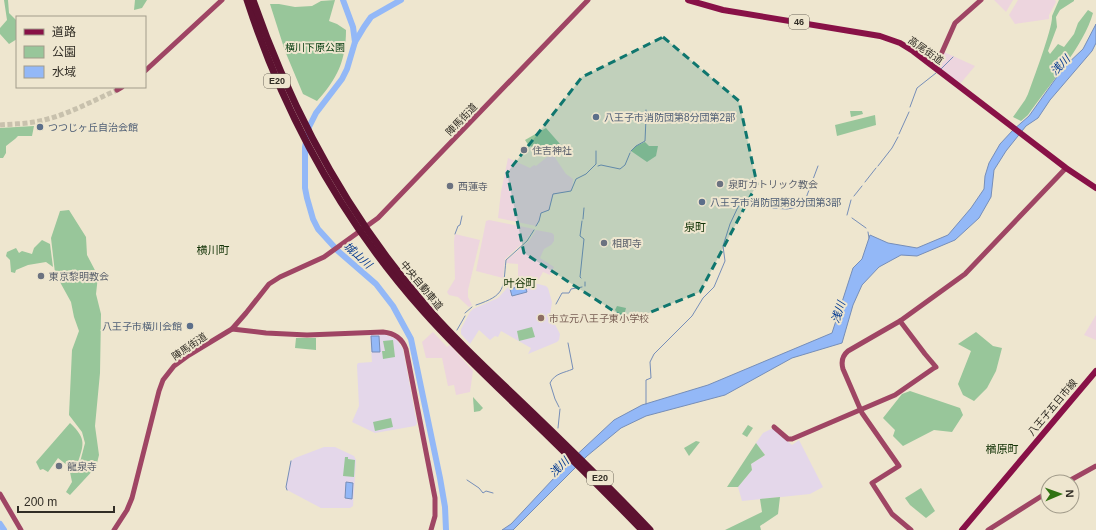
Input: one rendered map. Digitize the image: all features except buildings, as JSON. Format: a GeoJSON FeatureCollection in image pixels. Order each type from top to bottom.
{"type":"FeatureCollection","features":[{"type":"Feature","properties":{"kind":"highway","name":"中央自動車道"},"geometry":{"type":"LineString","coordinates":[[247,0],[262,44],[284,96],[316,159],[340,200],[359,223]]}},
{"type":"Feature","properties":{"kind":"highway","name":"中央自動車道"},"geometry":{"type":"LineString","coordinates":[[254,0],[277,64],[302,120],[359,223],[409,295],[438,328],[546,430],[598,476],[650,530]]}},
{"type":"Feature","properties":{"kind":"highway","name":"中央自動車道"},"geometry":{"type":"LineString","coordinates":[[368,237],[437,319],[483,370]]}},
{"type":"Feature","properties":{"kind":"highway","name":"中央自動車道"},"geometry":{"type":"LineString","coordinates":[[546,430],[642,530]]}},
{"type":"Feature","properties":{"kind":"main road","name":"高尾街道"},"geometry":{"type":"LineString","coordinates":[[688,0],[723,10],[880,36],[890,39],[908,48],[1096,188]]}},
{"type":"Feature","properties":{"kind":"main road","name":"八王子五日市線"},"geometry":{"type":"LineString","coordinates":[[962,530],[1096,371]]}},
{"type":"Feature","properties":{"kind":"street"},"geometry":{"type":"LineString","coordinates":[[146,70],[222,0]]}},
{"type":"Feature","properties":{"kind":"street","name":"陣馬街道"},"geometry":{"type":"LineString","coordinates":[[114,530],[127,510],[132,498],[157,398],[163,380],[170,370],[184,358],[232,328],[269,284],[280,277],[317,260],[342,245],[383,213],[588,0]]}},
{"type":"Feature","properties":{"kind":"street"},"geometry":{"type":"LineString","coordinates":[[935,68],[955,23],[981,0]]}},
{"type":"Feature","properties":{"kind":"street"},"geometry":{"type":"LineString","coordinates":[[911,530],[892,514],[872,484],[899,466],[866,421],[843,369],[843,357],[851,348],[900,321],[965,274],[1065,166]]}},
{"type":"Feature","properties":{"kind":"street"},"geometry":{"type":"LineString","coordinates":[[774,426],[790,440],[904,389],[936,367],[900,321]]}},
{"type":"Feature","properties":{"kind":"street"},"geometry":{"type":"LineString","coordinates":[[232,328],[266,333],[300,335],[383,332],[394,334],[400,338],[406,349],[435,498],[435,516],[430,530]]}},
{"type":"Feature","properties":{"kind":"street"},"geometry":{"type":"LineString","coordinates":[[1080,475],[1096,466]]}},
{"type":"Feature","properties":{"kind":"street"},"geometry":{"type":"LineString","coordinates":[[0,494],[21,530]]}},
{"type":"Feature","properties":{"kind":"street"},"geometry":{"type":"LineString","coordinates":[[988,530],[1040,497]]}},
{"type":"Feature","properties":{"kind":"highlighted area"},"geometry":{"type":"Polygon","coordinates":[[[663,37],[739,101],[757,184],[700,292],[629,321],[524,253],[507,173],[582,77],[663,37]]]}},
{"type":"Feature","properties":{"kind":"shaded area"},"geometry":{"type":"Polygon","coordinates":[[[994,0],[1013,0],[1006,12],[994,0]]]}},
{"type":"Feature","properties":{"kind":"shaded area"},"geometry":{"type":"Polygon","coordinates":[[[1018,0],[1055,0],[1056,2],[1049,15],[1049,19],[1015,24],[1009,15],[1018,0]]]}},
{"type":"Feature","properties":{"kind":"shaded area"},"geometry":{"type":"Polygon","coordinates":[[[944,52],[975,66],[960,84],[939,67],[944,52]]]}},
{"type":"Feature","properties":{"kind":"shaded area"},"geometry":{"type":"Polygon","coordinates":[[[552,153],[566,174],[573,179],[572,190],[553,195],[549,210],[541,213],[536,226],[498,218],[501,192],[508,158],[530,168],[534,165],[536,166],[552,153]]]}},
{"type":"Feature","properties":{"kind":"shaded area"},"geometry":{"type":"Polygon","coordinates":[[[489,220],[534,229],[526,240],[505,259],[503,278],[476,271],[486,221],[489,220]]]}},
{"type":"Feature","properties":{"kind":"shaded area"},"geometry":{"type":"Polygon","coordinates":[[[536,230],[552,233],[554,235],[554,241],[551,245],[544,249],[540,258],[554,267],[550,275],[543,272],[538,281],[518,280],[518,264],[506,263],[507,260],[529,241],[536,230]]]}},
{"type":"Feature","properties":{"kind":"shaded area"},"geometry":{"type":"Polygon","coordinates":[[[455,234],[480,240],[468,290],[468,297],[472,305],[469,307],[458,297],[449,295],[447,292],[455,279],[455,234]]]}},
{"type":"Feature","properties":{"kind":"shaded area"},"geometry":{"type":"Polygon","coordinates":[[[534,283],[546,286],[548,288],[552,302],[550,315],[560,334],[559,340],[528,354],[531,348],[501,331],[498,337],[495,336],[490,340],[479,330],[470,344],[461,334],[461,329],[470,312],[473,309],[498,298],[511,284],[534,283]]]}},
{"type":"Feature","properties":{"kind":"shaded area"},"geometry":{"type":"Polygon","coordinates":[[[1096,315],[1096,340],[1084,335],[1096,315]]]}},
{"type":"Feature","properties":{"kind":"shaded area"},"geometry":{"type":"Polygon","coordinates":[[[433,332],[447,347],[450,345],[473,371],[470,392],[456,395],[454,385],[448,386],[442,358],[426,358],[422,342],[433,332]]]}},
{"type":"Feature","properties":{"kind":"shaded area"},"geometry":{"type":"Polygon","coordinates":[[[384,334],[397,340],[403,349],[417,424],[415,426],[375,433],[352,422],[359,406],[357,365],[358,363],[372,362],[370,335],[384,334]]]}},
{"type":"Feature","properties":{"kind":"shaded area"},"geometry":{"type":"Polygon","coordinates":[[[774,429],[792,445],[799,440],[823,487],[810,494],[742,501],[738,487],[752,470],[751,464],[765,455],[756,443],[763,433],[774,429]]]}},
{"type":"Feature","properties":{"kind":"shaded area"},"geometry":{"type":"Polygon","coordinates":[[[324,447],[335,447],[354,456],[356,460],[353,506],[350,508],[321,508],[287,490],[286,487],[291,461],[324,447]]]}},
{"type":"Feature","properties":{"kind":"green space"},"geometry":{"type":"Polygon","coordinates":[[[4,0],[8,0],[9,13],[16,20],[16,40],[9,44],[0,34],[0,28],[7,20],[4,0]]]}},
{"type":"Feature","properties":{"kind":"green space"},"geometry":{"type":"Polygon","coordinates":[[[135,0],[147,0],[142,8],[134,10],[135,0]]]}},
{"type":"Feature","properties":{"kind":"green space","name":"横川下原公園"},"geometry":{"type":"Polygon","coordinates":[[[335,0],[329,21],[346,30],[346,41],[339,69],[330,85],[317,101],[303,94],[285,51],[270,4],[295,7],[312,6],[321,1],[335,0]]]}},
{"type":"Feature","properties":{"kind":"green space"},"geometry":{"type":"Polygon","coordinates":[[[1059,0],[1074,1],[1060,10],[1056,17],[1057,27],[1048,51],[1050,54],[1058,44],[1064,47],[1074,34],[1078,23],[1088,10],[1093,13],[1082,39],[1065,66],[1028,115],[1021,121],[1013,117],[1028,94],[1046,42],[1052,16],[1059,0]]]}},
{"type":"Feature","properties":{"kind":"green space"},"geometry":{"type":"Polygon","coordinates":[[[850,111],[862,111],[863,114],[851,117],[850,111]]]}},
{"type":"Feature","properties":{"kind":"green space"},"geometry":{"type":"Polygon","coordinates":[[[875,115],[876,125],[837,136],[835,125],[875,115]]]}},
{"type":"Feature","properties":{"kind":"green space"},"geometry":{"type":"Polygon","coordinates":[[[34,126],[32,136],[18,136],[6,146],[6,153],[3,158],[0,158],[0,128],[34,126]]]}},
{"type":"Feature","properties":{"kind":"green space"},"geometry":{"type":"Polygon","coordinates":[[[546,128],[560,144],[550,151],[529,146],[525,140],[546,128]]]}},
{"type":"Feature","properties":{"kind":"green space"},"geometry":{"type":"Polygon","coordinates":[[[645,142],[649,146],[658,146],[656,156],[647,162],[631,151],[636,146],[645,142]]]}},
{"type":"Feature","properties":{"kind":"green space"},"geometry":{"type":"Polygon","coordinates":[[[69,210],[86,237],[87,255],[98,276],[96,294],[101,314],[100,373],[95,426],[99,455],[96,467],[70,495],[66,492],[72,482],[70,472],[79,466],[85,443],[82,432],[69,415],[72,350],[79,331],[71,302],[55,273],[51,238],[60,211],[69,210]]]}},
{"type":"Feature","properties":{"kind":"green space"},"geometry":{"type":"Polygon","coordinates":[[[42,240],[50,244],[53,267],[46,262],[28,265],[16,270],[15,273],[11,272],[10,260],[6,256],[7,252],[16,248],[19,253],[22,251],[32,254],[34,248],[42,240]]]}},
{"type":"Feature","properties":{"kind":"green space"},"geometry":{"type":"Polygon","coordinates":[[[617,306],[626,308],[623,319],[615,310],[617,306]]]}},
{"type":"Feature","properties":{"kind":"green space"},"geometry":{"type":"Polygon","coordinates":[[[532,327],[535,337],[519,341],[517,331],[532,327]]]}},
{"type":"Feature","properties":{"kind":"green space"},"geometry":{"type":"Polygon","coordinates":[[[976,332],[993,346],[1002,348],[996,371],[987,388],[974,401],[963,395],[958,384],[971,351],[958,344],[976,332]]]}},
{"type":"Feature","properties":{"kind":"green space"},"geometry":{"type":"Polygon","coordinates":[[[296,338],[316,338],[316,350],[295,348],[296,338]]]}},
{"type":"Feature","properties":{"kind":"green space"},"geometry":{"type":"Polygon","coordinates":[[[393,340],[395,357],[383,359],[382,351],[385,351],[383,341],[393,340]]]}},
{"type":"Feature","properties":{"kind":"green space"},"geometry":{"type":"Polygon","coordinates":[[[910,391],[960,408],[963,415],[952,432],[934,430],[903,446],[893,436],[895,430],[883,418],[902,394],[910,391]]]}},
{"type":"Feature","properties":{"kind":"green space"},"geometry":{"type":"Polygon","coordinates":[[[473,397],[483,408],[480,411],[474,412],[473,397]]]}},
{"type":"Feature","properties":{"kind":"green space"},"geometry":{"type":"Polygon","coordinates":[[[391,418],[393,427],[375,431],[373,422],[391,418]]]}},
{"type":"Feature","properties":{"kind":"green space"},"geometry":{"type":"Polygon","coordinates":[[[70,423],[80,434],[82,439],[82,448],[77,466],[72,469],[58,458],[48,472],[43,469],[40,470],[36,462],[70,423]]]}},
{"type":"Feature","properties":{"kind":"green space"},"geometry":{"type":"Polygon","coordinates":[[[748,425],[753,428],[747,437],[742,434],[748,425]]]}},
{"type":"Feature","properties":{"kind":"green space"},"geometry":{"type":"Polygon","coordinates":[[[696,441],[700,442],[689,456],[684,448],[696,441]]]}},
{"type":"Feature","properties":{"kind":"green space"},"geometry":{"type":"Polygon","coordinates":[[[756,443],[765,455],[751,464],[752,470],[738,487],[727,487],[756,443]]]}},
{"type":"Feature","properties":{"kind":"green space"},"geometry":{"type":"Polygon","coordinates":[[[345,457],[355,460],[354,477],[343,476],[345,457]]]}},
{"type":"Feature","properties":{"kind":"green space"},"geometry":{"type":"Polygon","coordinates":[[[921,488],[935,511],[926,518],[910,505],[905,498],[921,488]]]}},
{"type":"Feature","properties":{"kind":"green space"},"geometry":{"type":"Polygon","coordinates":[[[780,497],[778,514],[760,526],[761,530],[725,530],[762,512],[760,499],[780,497]]]}},
{"type":"Feature","properties":{"kind":"water"},"geometry":{"type":"Polygon","coordinates":[[[1096,24],[1096,43],[1092,51],[1050,100],[1038,118],[1026,126],[1006,151],[994,170],[991,197],[979,218],[955,240],[917,256],[901,255],[879,267],[862,285],[853,305],[842,343],[792,358],[725,395],[646,416],[621,428],[587,456],[513,530],[502,530],[511,524],[569,462],[614,420],[642,405],[708,385],[832,333],[853,268],[862,259],[870,235],[888,243],[917,248],[948,235],[971,208],[984,189],[985,176],[989,163],[1000,144],[1029,116],[1064,67],[1083,49],[1096,24]]]}},
{"type":"Feature","properties":{"kind":"water"},"geometry":{"type":"Polygon","coordinates":[[[525,285],[527,292],[512,296],[510,289],[525,285]]]}},
{"type":"Feature","properties":{"kind":"water"},"geometry":{"type":"Polygon","coordinates":[[[371,336],[379,336],[380,352],[372,352],[371,336]]]}},
{"type":"Feature","properties":{"kind":"water"},"geometry":{"type":"Polygon","coordinates":[[[346,482],[353,483],[352,499],[345,498],[346,482]]]}},
{"type":"Feature","properties":{"kind":"waterway","name":"城山川"},"geometry":{"type":"LineString","coordinates":[[343,0],[353,27],[355,42],[347,69],[342,79],[316,113],[309,127],[305,147],[305,188],[313,219],[318,229],[338,251],[376,284],[393,306],[411,339],[440,478],[445,507],[446,530]]}},
{"type":"Feature","properties":{"kind":"waterway"},"geometry":{"type":"LineString","coordinates":[[355,42],[371,17],[401,0]]}},
{"type":"Feature","properties":{"kind":"waterway"},"geometry":{"type":"LineString","coordinates":[[941,69],[953,57]]}},
{"type":"Feature","properties":{"kind":"waterway"},"geometry":{"type":"LineString","coordinates":[[910,107],[917,88],[936,73]]}},
{"type":"Feature","properties":{"kind":"waterway"},"geometry":{"type":"LineString","coordinates":[[646,110],[646,116]]}},
{"type":"Feature","properties":{"kind":"waterway"},"geometry":{"type":"LineString","coordinates":[[899,134],[909,112]]}},
{"type":"Feature","properties":{"kind":"waterway"},"geometry":{"type":"LineString","coordinates":[[631,151],[645,141],[646,118]]}},
{"type":"Feature","properties":{"kind":"waterway"},"geometry":{"type":"LineString","coordinates":[[878,166],[892,148],[898,137]]}},
{"type":"Feature","properties":{"kind":"waterway"},"geometry":{"type":"LineString","coordinates":[[536,226],[541,213],[549,210],[553,194],[571,191],[576,179],[586,174],[596,164],[596,151]]}},
{"type":"Feature","properties":{"kind":"waterway"},"geometry":{"type":"LineString","coordinates":[[598,166],[601,165],[620,169],[625,165],[630,153]]}},
{"type":"Feature","properties":{"kind":"waterway"},"geometry":{"type":"LineString","coordinates":[[646,404],[646,380],[651,378],[650,362],[654,354],[692,316],[703,298],[714,287],[725,261],[723,246],[730,224],[738,207],[741,205],[750,204],[787,209],[803,206],[818,166]]}},
{"type":"Feature","properties":{"kind":"waterway"},"geometry":{"type":"LineString","coordinates":[[865,182],[876,168]]}},
{"type":"Feature","properties":{"kind":"waterway"},"geometry":{"type":"LineString","coordinates":[[854,196],[862,186]]}},
{"type":"Feature","properties":{"kind":"waterway"},"geometry":{"type":"LineString","coordinates":[[847,215],[851,200]]}},
{"type":"Feature","properties":{"kind":"waterway"},"geometry":{"type":"LineString","coordinates":[[583,219],[584,208]]}},
{"type":"Feature","properties":{"kind":"waterway"},"geometry":{"type":"LineString","coordinates":[[455,234],[458,226],[460,225],[462,216]]}},
{"type":"Feature","properties":{"kind":"waterway"},"geometry":{"type":"LineString","coordinates":[[852,218],[866,228]]}},
{"type":"Feature","properties":{"kind":"waterway"},"geometry":{"type":"LineString","coordinates":[[581,278],[584,239],[580,236],[582,221]]}},
{"type":"Feature","properties":{"kind":"waterway"},"geometry":{"type":"LineString","coordinates":[[476,305],[493,298],[498,294],[503,284],[506,260],[527,241],[534,230]]}},
{"type":"Feature","properties":{"kind":"waterway"},"geometry":{"type":"LineString","coordinates":[[868,232],[869,238]]}},
{"type":"Feature","properties":{"kind":"waterway"},"geometry":{"type":"LineString","coordinates":[[556,304],[562,293],[569,293],[571,289],[582,287]]}},
{"type":"Feature","properties":{"kind":"waterway"},"geometry":{"type":"LineString","coordinates":[[465,313],[472,307]]}},
{"type":"Feature","properties":{"kind":"waterway"},"geometry":{"type":"LineString","coordinates":[[457,330],[465,316]]}},
{"type":"Feature","properties":{"kind":"waterway"},"geometry":{"type":"LineString","coordinates":[[559,407],[550,383],[557,375],[573,369],[568,343]]}},
{"type":"Feature","properties":{"kind":"waterway"},"geometry":{"type":"LineString","coordinates":[[558,428],[560,409]]}},
{"type":"Feature","properties":{"kind":"waterway"},"geometry":{"type":"LineString","coordinates":[[287,490],[286,487],[291,461]]}},
{"type":"Feature","properties":{"kind":"waterway"},"geometry":{"type":"LineString","coordinates":[[467,480],[479,488],[483,493],[486,491],[493,493]]}},
{"type":"Feature","properties":{"kind":"waterway"},"geometry":{"type":"LineString","coordinates":[[0,524],[4,530]]}},
{"type":"Feature","properties":{"kind":"tunnel"},"geometry":{"type":"LineString","coordinates":[[0,125],[30,123],[56,117],[117,90]]}},
{"type":"Feature","properties":{"kind":"place","name":"八王子市消防団第8分団第2部"},"geometry":{"type":"Point","coordinates":[596,117]}},
{"type":"Feature","properties":{"kind":"place","name":"つつじヶ丘自治会館"},"geometry":{"type":"Point","coordinates":[40,127]}},
{"type":"Feature","properties":{"kind":"place","name":"住吉神社"},"geometry":{"type":"Point","coordinates":[524,150]}},
{"type":"Feature","properties":{"kind":"place","name":"泉町カトリック教会"},"geometry":{"type":"Point","coordinates":[720,184]}},
{"type":"Feature","properties":{"kind":"place","name":"西蓮寺"},"geometry":{"type":"Point","coordinates":[450,186]}},
{"type":"Feature","properties":{"kind":"place","name":"八王子市消防団第8分団第3部"},"geometry":{"type":"Point","coordinates":[702,202]}},
{"type":"Feature","properties":{"kind":"place","name":"相即寺"},"geometry":{"type":"Point","coordinates":[604,243]}},
{"type":"Feature","properties":{"kind":"place","name":"東京黎明教会"},"geometry":{"type":"Point","coordinates":[41,276]}},
{"type":"Feature","properties":{"kind":"place","name":"市立元八王子東小学校"},"geometry":{"type":"Point","coordinates":[541,318]}},
{"type":"Feature","properties":{"kind":"place","name":"八王子市横川会館"},"geometry":{"type":"Point","coordinates":[190,326]}},
{"type":"Feature","properties":{"kind":"place","name":"龍泉寺"},"geometry":{"type":"Point","coordinates":[59,466]}},
{"type":"Feature","properties":{"kind":"district","name":"泉町"},"geometry":{"type":"Point","coordinates":[695,227]}},
{"type":"Feature","properties":{"kind":"district","name":"横川町"},"geometry":{"type":"Point","coordinates":[213,250]}},
{"type":"Feature","properties":{"kind":"district","name":"叶谷町"},"geometry":{"type":"Point","coordinates":[520,283]}},
{"type":"Feature","properties":{"kind":"district","name":"楢原町"},"geometry":{"type":"Point","coordinates":[1002,449]}},
{"type":"Feature","properties":{"kind":"water label","name":"浅川"},"geometry":{"type":"Point","coordinates":[1060,65]}},
{"type":"Feature","properties":{"kind":"water label","name":"浅川"},"geometry":{"type":"Point","coordinates":[838,312]}},
{"type":"Feature","properties":{"kind":"water label","name":"浅川"},"geometry":{"type":"Point","coordinates":[559,467]}}]}
